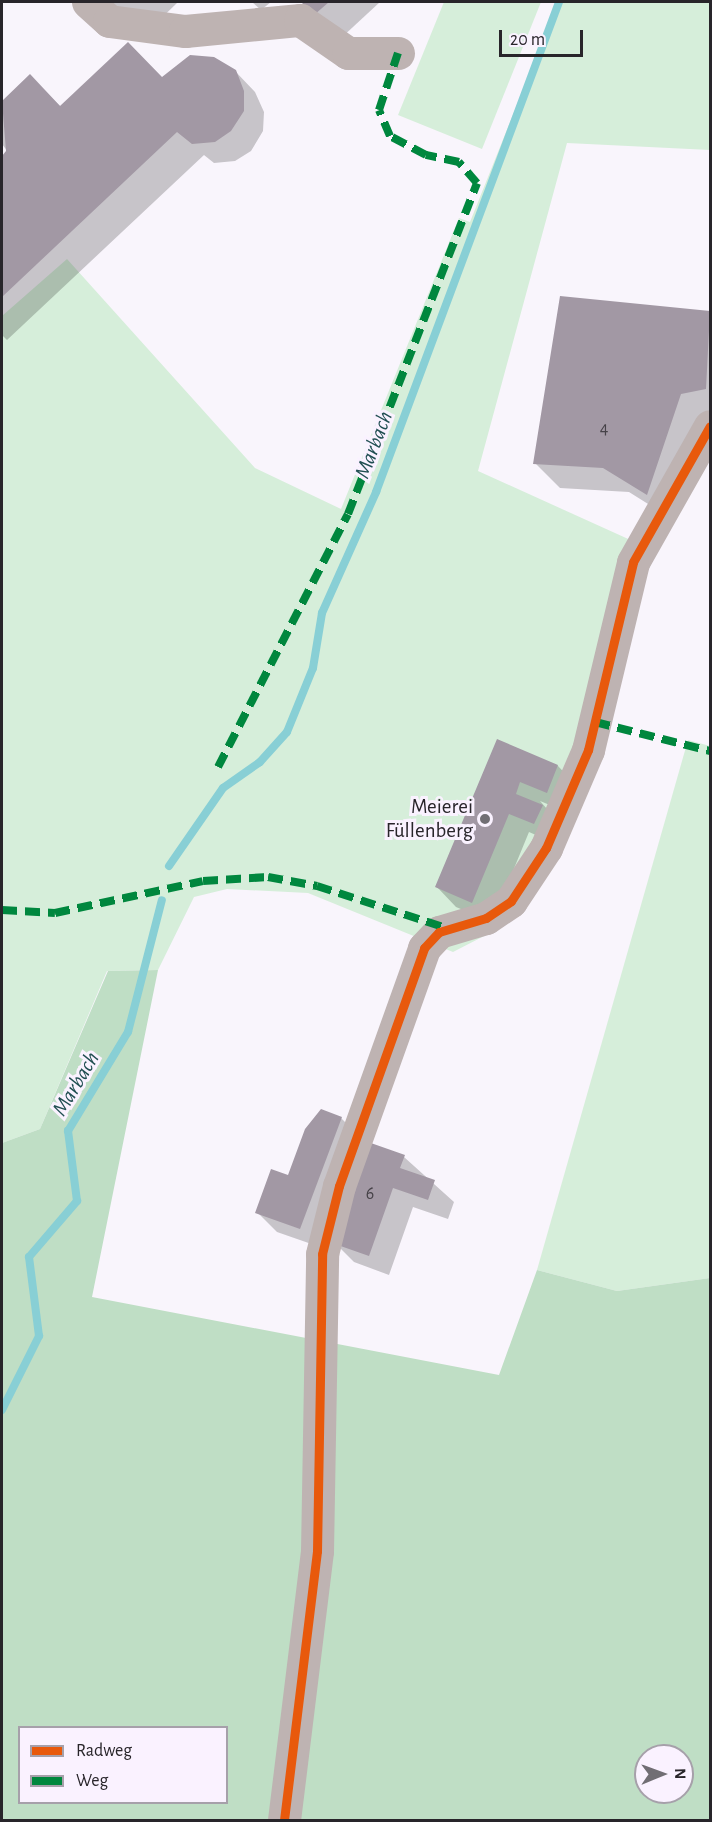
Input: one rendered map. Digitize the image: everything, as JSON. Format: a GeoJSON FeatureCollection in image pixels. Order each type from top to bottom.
{"type":"FeatureCollection","features":[{"type":"Feature","properties":{"kind":"street"},"geometry":{"type":"LineString","coordinates":[[88,2],[109,21],[185,31],[300,20],[348,53],[398,53]]}},
{"type":"Feature","properties":{"kind":"street"},"geometry":{"type":"LineString","coordinates":[[284,1821],[317,1551],[322,1254],[339,1186],[424,948],[439,932],[486,918],[511,901],[546,848],[588,750],[633,562],[711,426]]}},
{"type":"Feature","properties":{"kind":"green space"},"geometry":{"type":"Polygon","coordinates":[[[444,2],[541,2],[482,149],[398,115],[444,2]]]}},
{"type":"Feature","properties":{"kind":"green space"},"geometry":{"type":"Polygon","coordinates":[[[558,2],[710,2],[710,150],[567,143],[478,471],[657,552],[630,607],[590,770],[488,934],[453,952],[308,893],[227,889],[194,897],[158,970],[107,971],[40,1129],[2,1143],[2,316],[67,259],[255,468],[341,509],[459,218],[470,222],[558,2]]]}},
{"type":"Feature","properties":{"kind":"green space"},"geometry":{"type":"Polygon","coordinates":[[[688,740],[710,746],[710,1278],[617,1291],[537,1270],[688,740]]]}},
{"type":"Feature","properties":{"kind":"green space"},"geometry":{"type":"Polygon","coordinates":[[[158,970],[92,1297],[499,1375],[537,1270],[617,1291],[710,1278],[710,1820],[2,1820],[2,1143],[40,1129],[108,971],[158,970]]]}},
{"type":"Feature","properties":{"kind":"building"},"geometry":{"type":"Polygon","coordinates":[[[301,2],[329,2],[314,15],[301,2]]]}},
{"type":"Feature","properties":{"kind":"building"},"geometry":{"type":"Polygon","coordinates":[[[128,42],[162,77],[190,55],[214,57],[236,70],[244,91],[244,111],[231,131],[215,142],[192,144],[177,132],[2,297],[2,156],[6,151],[2,101],[30,74],[60,106],[128,42]]]}},
{"type":"Feature","properties":{"kind":"building"},"geometry":{"type":"Polygon","coordinates":[[[560,296],[710,311],[706,389],[681,394],[647,495],[603,468],[533,464],[560,296]]]}},
{"type":"Feature","properties":{"kind":"building","name":"Meierei Füllenberg"},"geometry":{"type":"Polygon","coordinates":[[[497,739],[558,765],[547,793],[520,782],[516,794],[543,805],[534,824],[509,814],[472,903],[435,887],[497,739]]]}},
{"type":"Feature","properties":{"kind":"building"},"geometry":{"type":"Polygon","coordinates":[[[321,1109],[342,1117],[300,1229],[255,1213],[271,1169],[288,1175],[305,1129],[321,1109]]]}},
{"type":"Feature","properties":{"kind":"building"},"geometry":{"type":"Polygon","coordinates":[[[368,1142],[405,1155],[400,1168],[435,1180],[428,1200],[393,1188],[369,1256],[332,1243],[368,1142]]]}},
{"type":"Feature","properties":{"kind":"waterway","name":"Marbach"},"geometry":{"type":"LineString","coordinates":[[169,866],[223,788],[260,762],[287,732],[313,668],[322,613],[376,492],[559,2]]}},
{"type":"Feature","properties":{"kind":"waterway","name":"Marbach"},"geometry":{"type":"LineString","coordinates":[[2,1410],[39,1336],[29,1257],[77,1201],[68,1131],[128,1032],[162,900]]}},
{"type":"Feature","properties":{"kind":"marked path"},"geometry":{"type":"LineString","coordinates":[[218,767],[348,514],[477,183],[459,162],[426,155],[390,136],[379,110],[398,53]]}},
{"type":"Feature","properties":{"kind":"marked path"},"geometry":{"type":"LineString","coordinates":[[595,722],[710,751]]}},
{"type":"Feature","properties":{"kind":"marked path"},"geometry":{"type":"LineString","coordinates":[[2,910],[55,913],[203,881],[268,877],[317,886],[446,928]]}},
{"type":"Feature","properties":{"kind":"cycle path"},"geometry":{"type":"LineString","coordinates":[[284,1820],[317,1551],[322,1254],[339,1186],[424,948],[439,932],[486,918],[511,901],[546,848],[588,750],[633,562],[710,426]]}},
{"type":"Feature","properties":{"kind":"place","name":"Meierei Füllenberg"},"geometry":{"type":"Point","coordinates":[485,819]}}]}
